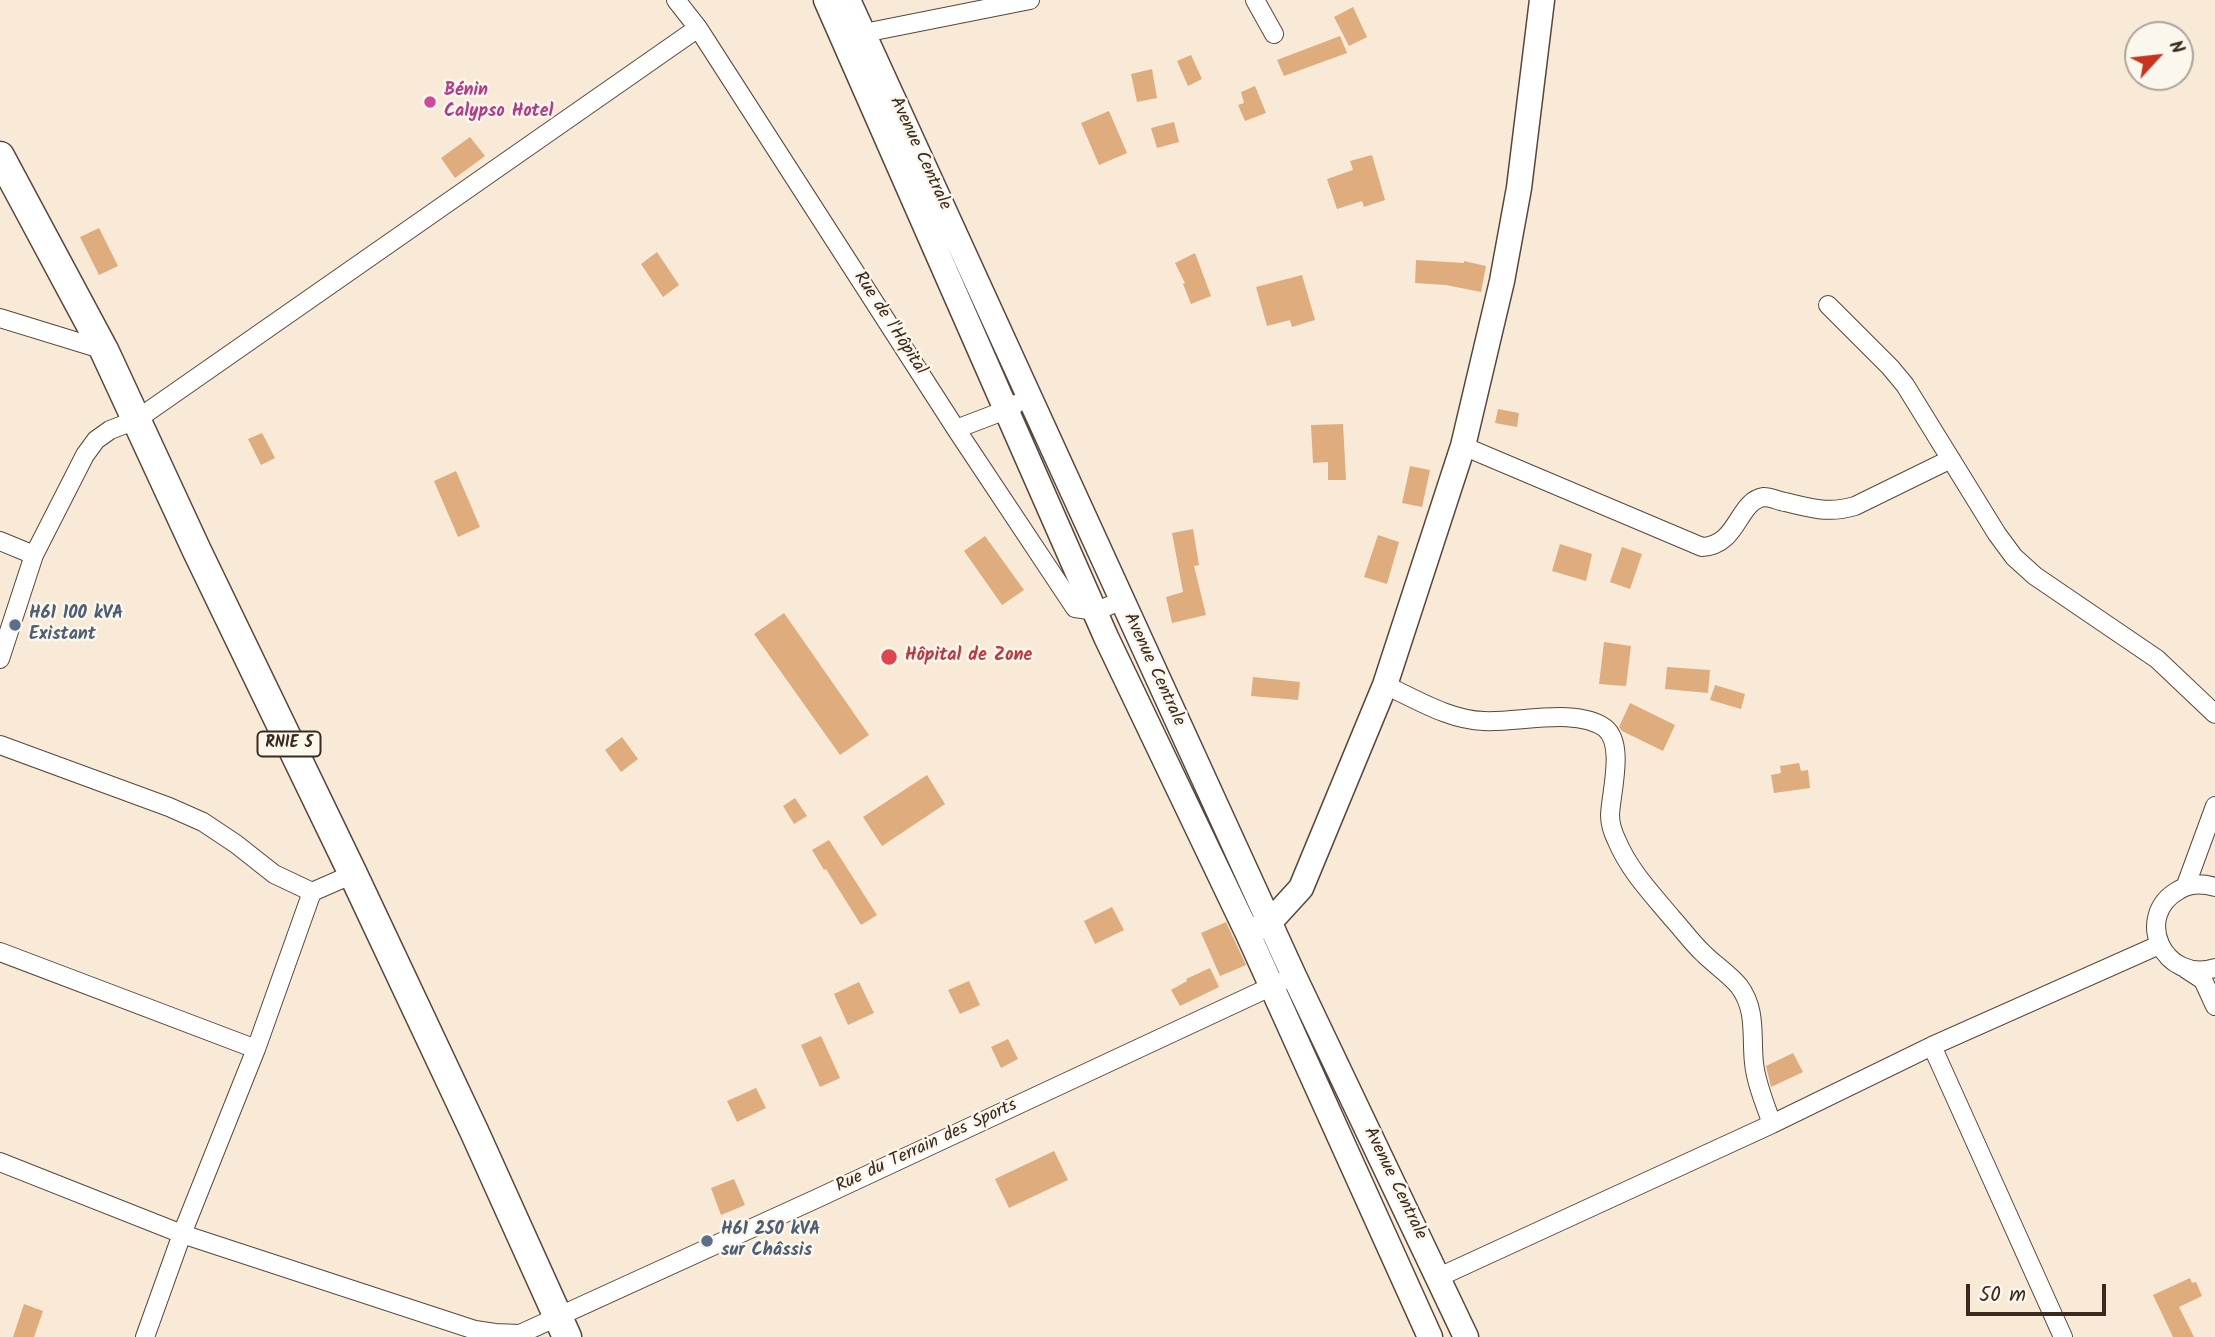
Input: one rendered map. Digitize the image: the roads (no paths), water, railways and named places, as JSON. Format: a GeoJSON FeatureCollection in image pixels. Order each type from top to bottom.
{"type":"FeatureCollection","features":[{"type":"Feature","properties":{"kind":"main road","name":"RNIE 5"},"geometry":{"type":"LineString","coordinates":[[0,156],[104,350],[258,681],[353,874],[474,1131],[563,1327]]}},
{"type":"Feature","properties":{"kind":"street","name":"Rue de l'Hôpital"},"geometry":{"type":"LineString","coordinates":[[676,0],[698,29],[1075,608],[1096,611]]}},
{"type":"Feature","properties":{"kind":"street","name":"Avenue Centrale"},"geometry":{"type":"LineString","coordinates":[[826,0],[854,36],[989,307],[1294,976],[1466,1337]]}},
{"type":"Feature","properties":{"kind":"street","name":"Avenue Centrale"},"geometry":{"type":"LineString","coordinates":[[848,0],[854,36],[1006,410],[1106,638],[1248,934],[1430,1337]]}},
{"type":"Feature","properties":{"kind":"street"},"geometry":{"type":"LineString","coordinates":[[854,36],[1030,0]]}},
{"type":"Feature","properties":{"kind":"street"},"geometry":{"type":"LineString","coordinates":[[1255,0],[1274,34]]}},
{"type":"Feature","properties":{"kind":"street"},"geometry":{"type":"LineString","coordinates":[[1248,934],[1270,922],[1301,888],[1385,685],[1463,446],[1502,281],[1514,215],[1542,0]]}},
{"type":"Feature","properties":{"kind":"street"},"geometry":{"type":"LineString","coordinates":[[0,659],[34,555],[85,455],[96,440],[110,430],[135,420],[698,29]]}},
{"type":"Feature","properties":{"kind":"street"},"geometry":{"type":"LineString","coordinates":[[1828,305],[1905,385],[2014,557],[2035,576],[2157,659],[2215,714]]}},
{"type":"Feature","properties":{"kind":"street"},"geometry":{"type":"LineString","coordinates":[[0,318],[104,350]]}},
{"type":"Feature","properties":{"kind":"street"},"geometry":{"type":"LineString","coordinates":[[956,429],[1006,410],[1028,397]]}},
{"type":"Feature","properties":{"kind":"street"},"geometry":{"type":"LineString","coordinates":[[1463,446],[1702,547],[1723,542],[1753,502],[1764,497],[1826,512],[1841,510],[1855,506],[1951,459]]}},
{"type":"Feature","properties":{"kind":"street"},"geometry":{"type":"LineString","coordinates":[[0,541],[34,555]]}},
{"type":"Feature","properties":{"kind":"street"},"geometry":{"type":"LineString","coordinates":[[1096,611],[1121,601]]}},
{"type":"Feature","properties":{"kind":"street"},"geometry":{"type":"LineString","coordinates":[[1385,685],[1459,717],[1483,721],[1559,717],[1585,720],[1605,728],[1614,741],[1610,818],[1616,839],[1648,890],[1702,952],[1738,986],[1750,1006],[1754,1030],[1754,1063],[1772,1124]]}},
{"type":"Feature","properties":{"kind":"street"},"geometry":{"type":"LineString","coordinates":[[0,745],[203,822],[274,874],[312,892]]}},
{"type":"Feature","properties":{"kind":"street"},"geometry":{"type":"LineString","coordinates":[[2186,885],[2215,806]]}},
{"type":"Feature","properties":{"kind":"street"},"geometry":{"type":"LineString","coordinates":[[145,1337],[182,1234],[256,1049],[312,892],[353,874]]}},
{"type":"Feature","properties":{"kind":"street"},"geometry":{"type":"LineString","coordinates":[[2215,887],[2204,884],[2186,885],[2170,894],[2159,909],[2156,927],[2159,945],[2170,960],[2203,980],[2215,1006]]}},
{"type":"Feature","properties":{"kind":"street"},"geometry":{"type":"LineString","coordinates":[[1439,1277],[1772,1124],[1931,1046],[2159,945]]}},
{"type":"Feature","properties":{"kind":"street"},"geometry":{"type":"LineString","coordinates":[[0,952],[256,1049]]}},
{"type":"Feature","properties":{"kind":"street"},"geometry":{"type":"LineString","coordinates":[[2186,970],[2204,972],[2215,968]]}},
{"type":"Feature","properties":{"kind":"street","name":"Rue du Terrain des Sports"},"geometry":{"type":"LineString","coordinates":[[519,1335],[563,1327],[1294,976]]}},
{"type":"Feature","properties":{"kind":"street"},"geometry":{"type":"LineString","coordinates":[[1931,1046],[2063,1337]]}},
{"type":"Feature","properties":{"kind":"street"},"geometry":{"type":"LineString","coordinates":[[0,1162],[182,1234],[475,1330],[519,1335]]}},
{"type":"Feature","properties":{"kind":"place","name":"Bénin Calypso Hotel"},"geometry":{"type":"Point","coordinates":[430,102]}},
{"type":"Feature","properties":{"kind":"place","name":"H61 100 kVA Existant"},"geometry":{"type":"Point","coordinates":[15,625]}},
{"type":"Feature","properties":{"kind":"place","name":"Hôpital de Zone"},"geometry":{"type":"Point","coordinates":[889,657]}},
{"type":"Feature","properties":{"kind":"place","name":"H61 250 kVA sur Châssis"},"geometry":{"type":"Point","coordinates":[707,1241]}}]}
